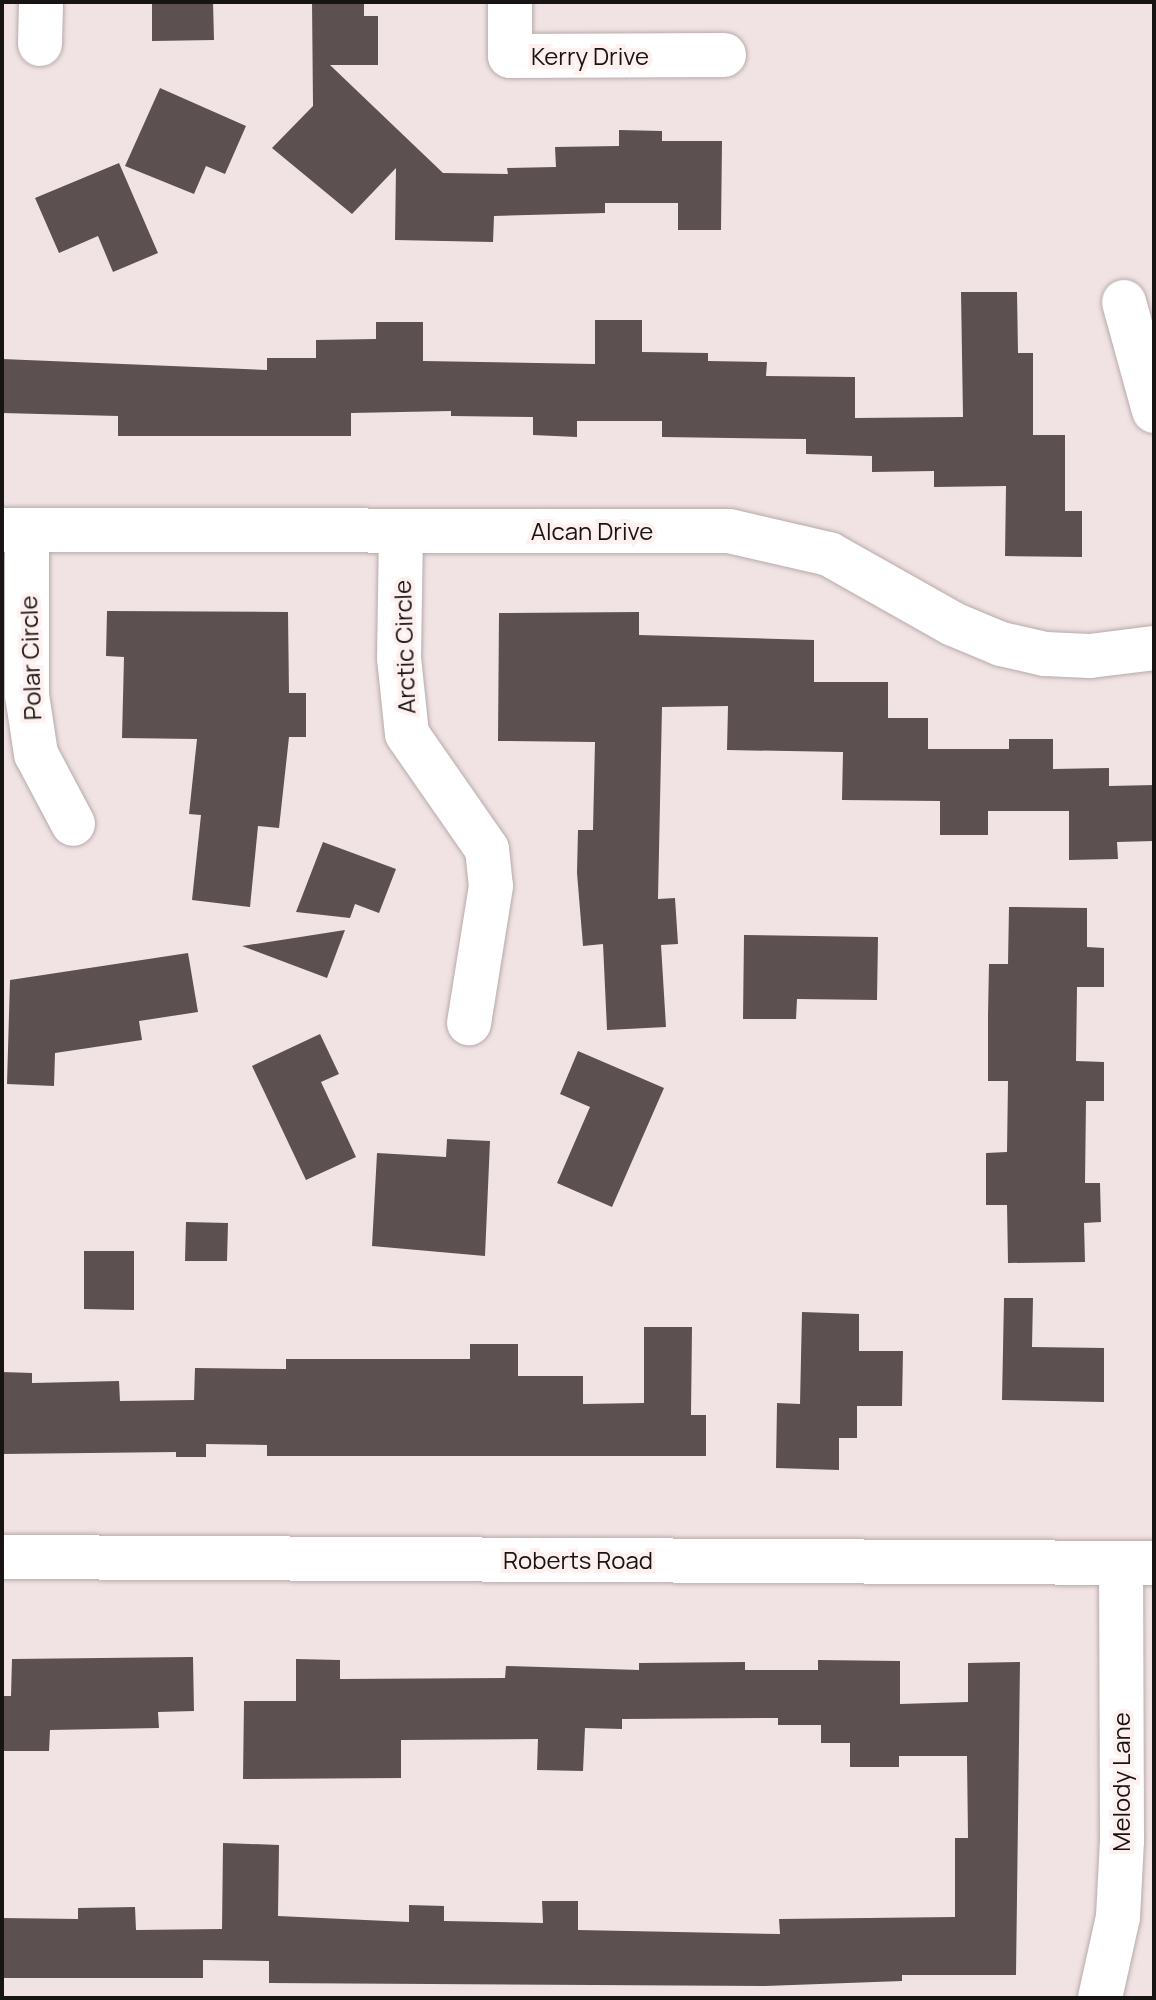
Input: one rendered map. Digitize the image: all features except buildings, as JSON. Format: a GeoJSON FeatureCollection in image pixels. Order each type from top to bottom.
{"type":"FeatureCollection","features":[{"type":"Feature","properties":{"kind":"street","name":"Kerry Drive"},"geometry":{"type":"LineString","coordinates":[[510,2],[510,56],[724,55]]}},
{"type":"Feature","properties":{"kind":"street"},"geometry":{"type":"LineString","coordinates":[[1124,302],[1154,411]]}},
{"type":"Feature","properties":{"kind":"street","name":"Alcan Drive"},"geometry":{"type":"LineString","coordinates":[[15,530],[729,531],[829,554],[953,624],[1001,644],[1045,654],[1090,656],[1154,648]]}},
{"type":"Feature","properties":{"kind":"street","name":"Polar Circle"},"geometry":{"type":"LineString","coordinates":[[15,530],[27,695],[36,754],[73,824]]}},
{"type":"Feature","properties":{"kind":"street","name":"Arctic Circle"},"geometry":{"type":"LineString","coordinates":[[401,531],[399,658],[407,734],[487,849],[491,886],[469,1023]]}},
{"type":"Feature","properties":{"kind":"street","name":"Roberts Road"},"geometry":{"type":"LineString","coordinates":[[2,1557],[1137,1563]]}},
{"type":"Feature","properties":{"kind":"street","name":"Melody Lane"},"geometry":{"type":"LineString","coordinates":[[1100,1998],[1118,1917],[1137,1563]]}}]}
